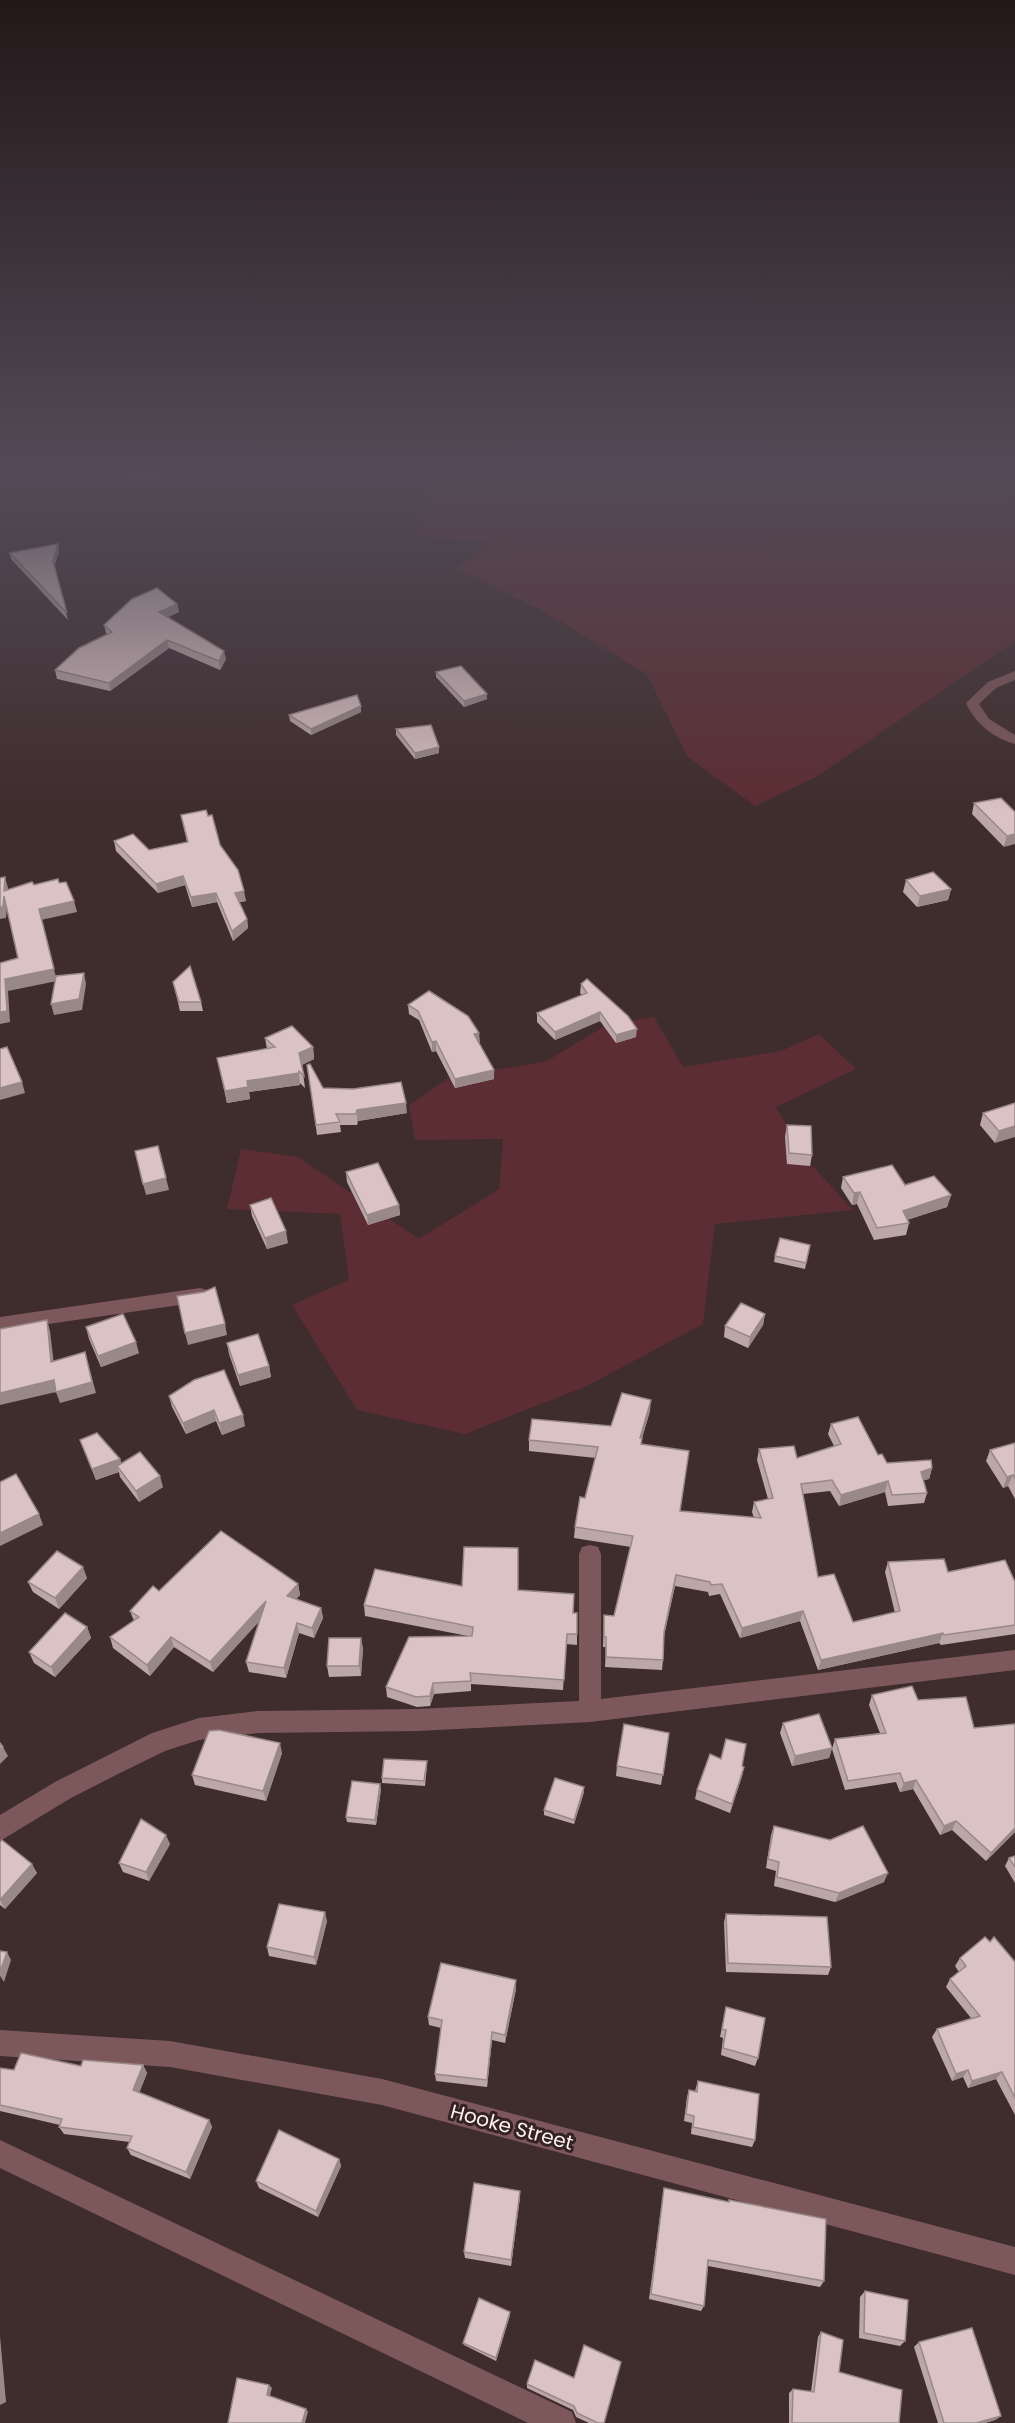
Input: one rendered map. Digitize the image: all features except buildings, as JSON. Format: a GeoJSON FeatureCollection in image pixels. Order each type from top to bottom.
{"type":"FeatureCollection","features":[{"type":"Feature","properties":{"kind":"street"},"geometry":{"type":"LineString","coordinates":[[1015,675],[992,686],[972,703],[977,715],[989,727],[1015,740]]}},
{"type":"Feature","properties":{"kind":"street"},"geometry":{"type":"LineString","coordinates":[[0,1324],[206,1294]]}},
{"type":"Feature","properties":{"kind":"street"},"geometry":{"type":"LineString","coordinates":[[590,1711],[591,1554]]}},
{"type":"Feature","properties":{"kind":"street"},"geometry":{"type":"LineString","coordinates":[[0,1828],[63,1790],[160,1741],[199,1729],[258,1722],[418,1720],[590,1711],[1015,1660]]}},
{"type":"Feature","properties":{"kind":"street","name":"Hooke Street"},"geometry":{"type":"LineString","coordinates":[[0,2043],[170,2054],[382,2092],[1015,2261]]}},
{"type":"Feature","properties":{"kind":"street"},"geometry":{"type":"LineString","coordinates":[[0,2154],[561,2423]]}},
{"type":"Feature","properties":{"kind":"shaded area"},"geometry":{"type":"Polygon","coordinates":[[[489,585],[1015,585],[1015,641],[816,777],[755,806],[687,756],[647,674],[543,611],[489,585]]]}},
{"type":"Feature","properties":{"kind":"shaded area"},"geometry":{"type":"Polygon","coordinates":[[[654,1017],[683,1067],[781,1051],[819,1034],[856,1069],[776,1107],[807,1160],[853,1210],[715,1224],[703,1324],[587,1386],[465,1434],[357,1410],[292,1305],[349,1280],[340,1214],[227,1209],[241,1149],[298,1157],[419,1239],[499,1189],[503,1139],[415,1140],[409,1105],[451,1076],[545,1062],[608,1024],[654,1017]]]}}]}
